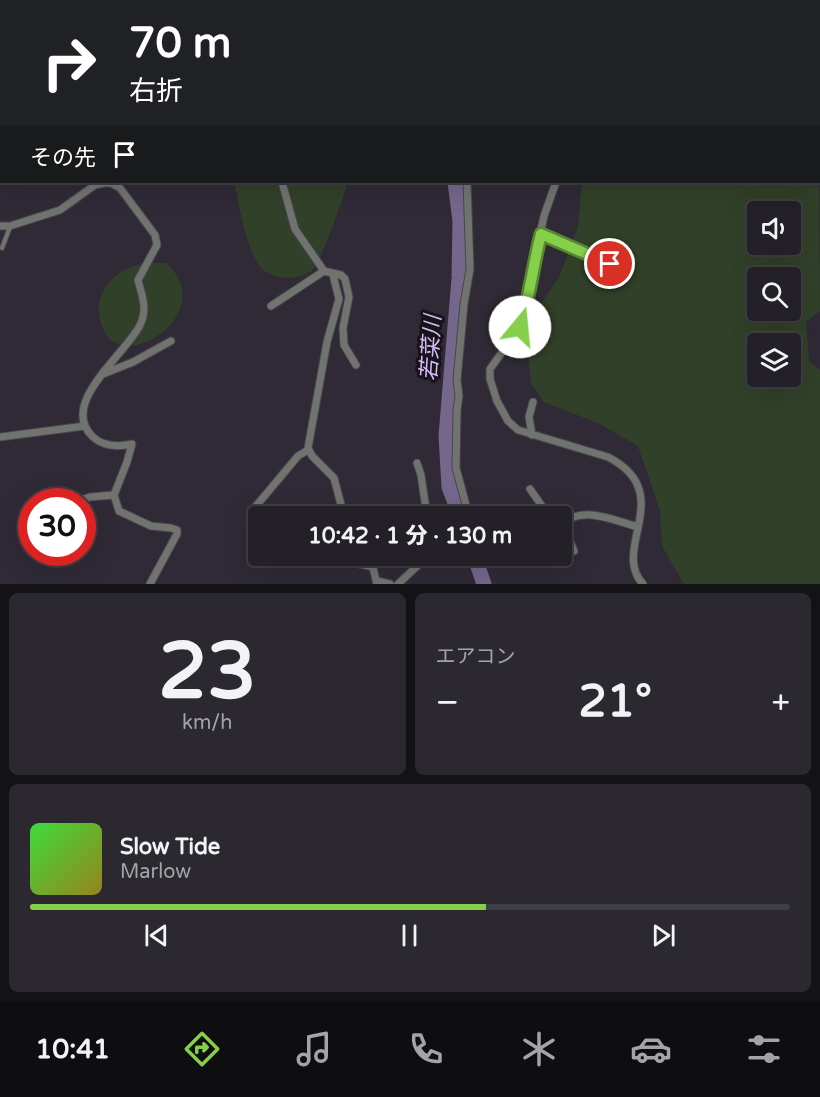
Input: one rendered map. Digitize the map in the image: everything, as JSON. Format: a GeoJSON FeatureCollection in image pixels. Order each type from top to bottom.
{"type":"FeatureCollection","features":[{"type":"Feature","properties":{"kind":"street"},"geometry":{"type":"LineString","coordinates":[[0,226],[10,226],[60,210],[95,185],[111,183],[120,188],[152,230],[157,245],[138,280],[145,306],[144,316],[131,339],[94,385],[82,409],[85,426],[100,442],[110,446],[132,444],[128,462],[114,495],[119,511],[151,526],[171,528],[177,531],[150,584]]}},
{"type":"Feature","properties":{"kind":"street"},"geometry":{"type":"LineString","coordinates":[[282,183],[295,229],[324,271],[345,279],[348,304],[343,328],[344,345],[356,365]]}},
{"type":"Feature","properties":{"kind":"street"},"geometry":{"type":"LineString","coordinates":[[466,506],[456,468],[459,396],[457,381],[464,304],[470,269],[467,183]]}},
{"type":"Feature","properties":{"kind":"street"},"geometry":{"type":"LineString","coordinates":[[556,183],[544,216],[533,266],[529,298],[520,327],[490,369],[490,380],[497,401],[508,421],[518,430],[608,457],[621,464],[639,488],[642,500],[634,558],[636,574],[643,584]]}},
{"type":"Feature","properties":{"kind":"street"},"geometry":{"type":"LineString","coordinates":[[541,234],[610,264]]}},
{"type":"Feature","properties":{"kind":"street"},"geometry":{"type":"LineString","coordinates":[[272,306],[324,271]]}},
{"type":"Feature","properties":{"kind":"street"},"geometry":{"type":"LineString","coordinates":[[256,506],[298,456],[308,450],[327,342],[339,299],[333,275]]}},
{"type":"Feature","properties":{"kind":"street"},"geometry":{"type":"LineString","coordinates":[[103,374],[133,362],[171,342]]}},
{"type":"Feature","properties":{"kind":"street"},"geometry":{"type":"LineString","coordinates":[[532,435],[529,417],[533,402]]}},
{"type":"Feature","properties":{"kind":"street"},"geometry":{"type":"LineString","coordinates":[[0,437],[85,426]]}},
{"type":"Feature","properties":{"kind":"street"},"geometry":{"type":"LineString","coordinates":[[308,450],[334,478],[341,506]]}},
{"type":"Feature","properties":{"kind":"street"},"geometry":{"type":"LineString","coordinates":[[417,463],[422,475],[426,506]]}},
{"type":"Feature","properties":{"kind":"street"},"geometry":{"type":"LineString","coordinates":[[530,489],[542,506]]}},
{"type":"Feature","properties":{"kind":"street"},"geometry":{"type":"LineString","coordinates":[[96,496],[114,495]]}},
{"type":"Feature","properties":{"kind":"street"},"geometry":{"type":"LineString","coordinates":[[572,518],[588,515],[638,527]]}},
{"type":"Feature","properties":{"kind":"street"},"geometry":{"type":"LineString","coordinates":[[572,547],[574,551]]}},
{"type":"Feature","properties":{"kind":"street"},"geometry":{"type":"LineString","coordinates":[[369,566],[373,567],[377,583],[390,584]]}},
{"type":"Feature","properties":{"kind":"street"},"geometry":{"type":"LineString","coordinates":[[398,584],[417,566]]}},
{"type":"Feature","properties":{"kind":"lane"},"geometry":{"type":"LineString","coordinates":[[2,248],[10,226]]}},
{"type":"Feature","properties":{"kind":"green space"},"geometry":{"type":"Polygon","coordinates":[[[234,183],[348,183],[326,244],[315,266],[300,277],[279,277],[261,268],[249,243],[234,183]]]}},
{"type":"Feature","properties":{"kind":"green space"},"geometry":{"type":"Polygon","coordinates":[[[582,183],[819,183],[820,311],[806,322],[809,361],[820,370],[820,584],[684,584],[662,546],[660,511],[638,446],[600,424],[544,402],[531,383],[526,336],[536,311],[560,275],[578,227],[582,183]]]}},
{"type":"Feature","properties":{"kind":"green space"},"geometry":{"type":"Polygon","coordinates":[[[166,263],[180,282],[182,300],[176,318],[163,332],[147,342],[129,346],[114,342],[103,329],[100,318],[99,308],[105,289],[118,274],[128,269],[141,264],[166,263]]]}},
{"type":"Feature","properties":{"kind":"waterway","name":"若菜川"},"geometry":{"type":"LineString","coordinates":[[455,183],[460,221],[459,278],[446,436],[449,487],[456,506]]}},
{"type":"Feature","properties":{"kind":"waterway","name":"若菜川"},"geometry":{"type":"LineString","coordinates":[[478,566],[484,584]]}},
{"type":"Feature","properties":{"kind":"route"},"geometry":{"type":"LineString","coordinates":[[520,327],[529,298],[533,266],[541,234],[610,264]]}}]}
